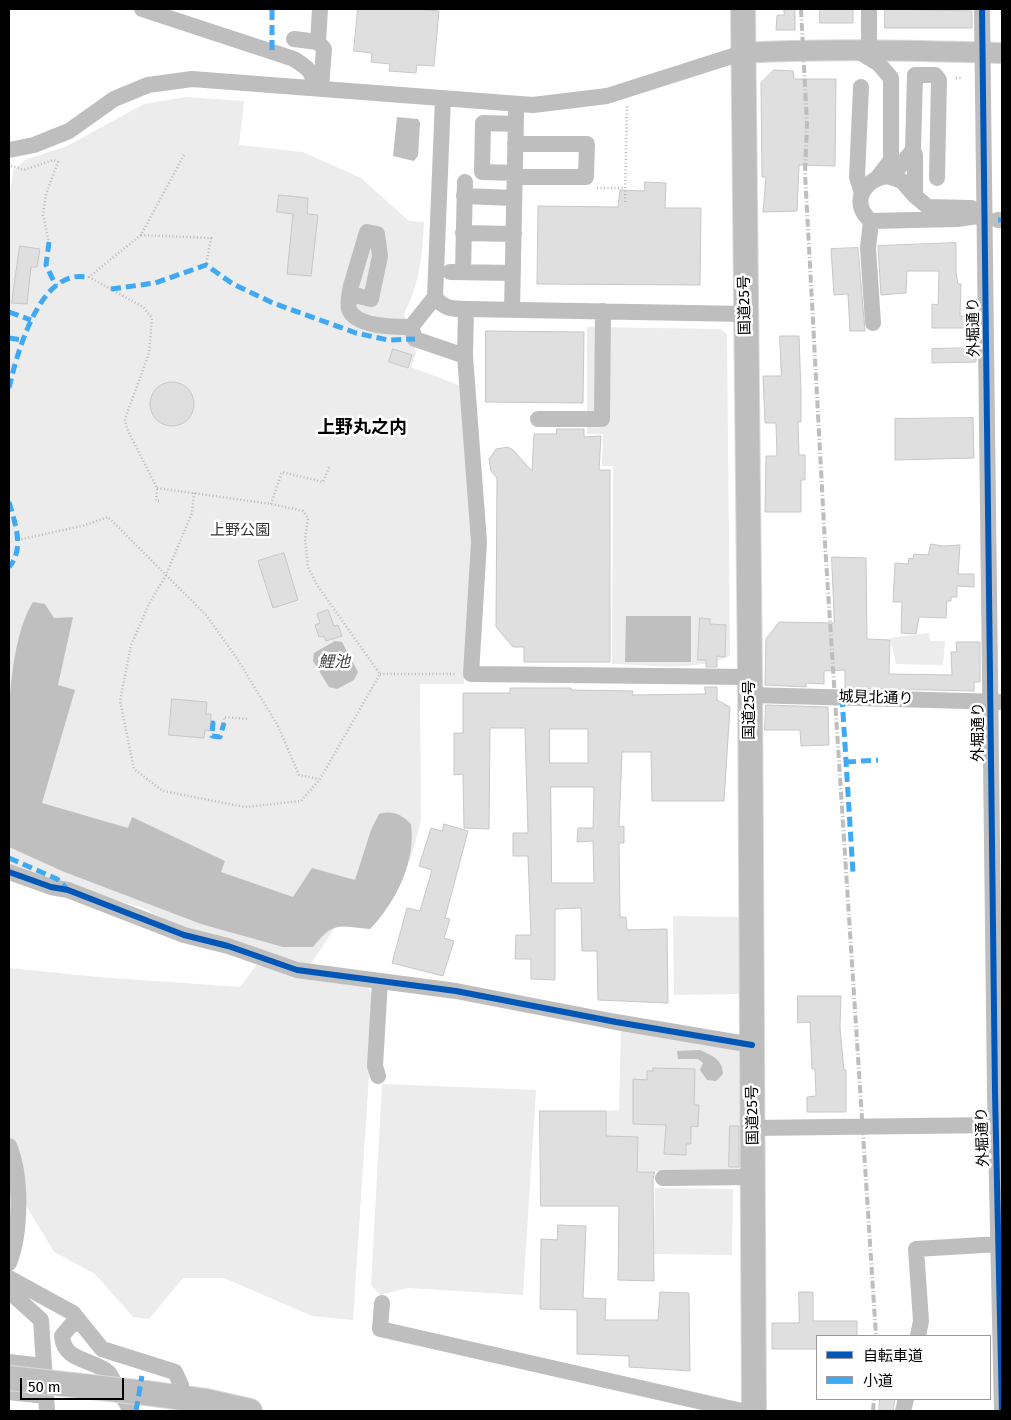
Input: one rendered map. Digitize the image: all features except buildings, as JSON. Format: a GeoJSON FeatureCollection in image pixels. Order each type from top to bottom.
{"type":"FeatureCollection","features":[{"type":"Feature","properties":{"kind":"highway","name":"国道25号"},"geometry":{"type":"LineString","coordinates":[[743,9],[750,686],[754,1411]]}},
{"type":"Feature","properties":{"kind":"highway"},"geometry":{"type":"LineString","coordinates":[[9,1378],[180,1396],[250,1411]]}},
{"type":"Feature","properties":{"kind":"main road"},"geometry":{"type":"LineString","coordinates":[[742,53],[863,50],[955,50],[1002,53]]}},
{"type":"Feature","properties":{"kind":"street"},"geometry":{"type":"LineString","coordinates":[[142,9],[294,59],[309,68],[318,87]]}},
{"type":"Feature","properties":{"kind":"street"},"geometry":{"type":"LineString","coordinates":[[318,42],[320,9]]}},
{"type":"Feature","properties":{"kind":"street"},"geometry":{"type":"LineString","coordinates":[[869,9],[863,50],[891,78],[891,160],[885,177]]}},
{"type":"Feature","properties":{"kind":"street","name":"外堀通り"},"geometry":{"type":"LineString","coordinates":[[982,9],[982,52],[995,219],[998,1092],[995,1125],[1002,1411]]}},
{"type":"Feature","properties":{"kind":"street"},"geometry":{"type":"LineString","coordinates":[[294,39],[318,42],[324,49],[318,87]]}},
{"type":"Feature","properties":{"kind":"street"},"geometry":{"type":"LineString","coordinates":[[9,150],[34,145],[69,131],[114,99],[148,85],[192,78],[533,106],[607,96],[742,53]]}},
{"type":"Feature","properties":{"kind":"street"},"geometry":{"type":"LineString","coordinates":[[915,196],[915,155],[913,150],[914,75],[935,75],[938,80],[937,178]]}},
{"type":"Feature","properties":{"kind":"street"},"geometry":{"type":"LineString","coordinates":[[862,87],[857,177],[862,193],[862,208],[866,217],[871,221],[995,219]]}},
{"type":"Feature","properties":{"kind":"street"},"geometry":{"type":"LineString","coordinates":[[411,328],[435,298],[442,98]]}},
{"type":"Feature","properties":{"kind":"street"},"geometry":{"type":"LineString","coordinates":[[512,310],[514,234],[514,198],[515,175],[515,144],[516,119],[483,123],[482,172],[515,175],[586,177],[587,144],[515,144]]}},
{"type":"Feature","properties":{"kind":"street"},"geometry":{"type":"LineString","coordinates":[[862,193],[865,185],[885,177],[913,150]]}},
{"type":"Feature","properties":{"kind":"street"},"geometry":{"type":"LineString","coordinates":[[885,177],[902,181],[928,207],[971,208],[995,219]]}},
{"type":"Feature","properties":{"kind":"street"},"geometry":{"type":"LineString","coordinates":[[513,273],[456,272],[463,233],[465,189],[514,198]]}},
{"type":"Feature","properties":{"kind":"street"},"geometry":{"type":"LineString","coordinates":[[871,221],[868,248],[873,323]]}},
{"type":"Feature","properties":{"kind":"street"},"geometry":{"type":"LineString","coordinates":[[463,233],[514,234]]}},
{"type":"Feature","properties":{"kind":"street"},"geometry":{"type":"LineString","coordinates":[[435,298],[448,309],[745,314]]}},
{"type":"Feature","properties":{"kind":"street"},"geometry":{"type":"LineString","coordinates":[[349,300],[352,315],[360,321],[411,328]]}},
{"type":"Feature","properties":{"kind":"street"},"geometry":{"type":"LineString","coordinates":[[466,309],[466,356],[479,542],[470,674]]}},
{"type":"Feature","properties":{"kind":"street"},"geometry":{"type":"LineString","coordinates":[[538,420],[602,420],[603,312]]}},
{"type":"Feature","properties":{"kind":"street"},"geometry":{"type":"LineString","coordinates":[[411,328],[415,339],[466,356]]}},
{"type":"Feature","properties":{"kind":"street","name":"城見北通り"},"geometry":{"type":"LineString","coordinates":[[470,674],[750,686],[997,702]]}},
{"type":"Feature","properties":{"kind":"street"},"geometry":{"type":"LineString","coordinates":[[9,872],[51,887],[68,890],[184,935],[228,946],[297,970],[456,991],[616,1022],[752,1045]]}},
{"type":"Feature","properties":{"kind":"street"},"geometry":{"type":"LineString","coordinates":[[378,1076],[375,1066],[380,981]]}},
{"type":"Feature","properties":{"kind":"street"},"geometry":{"type":"LineString","coordinates":[[753,1128],[995,1125]]}},
{"type":"Feature","properties":{"kind":"street"},"geometry":{"type":"LineString","coordinates":[[9,1146],[15,1159],[19,1216],[17,1234],[9,1263]]}},
{"type":"Feature","properties":{"kind":"street"},"geometry":{"type":"LineString","coordinates":[[663,1178],[753,1177]]}},
{"type":"Feature","properties":{"kind":"street"},"geometry":{"type":"LineString","coordinates":[[918,1335],[921,1321],[916,1249],[999,1244]]}},
{"type":"Feature","properties":{"kind":"street"},"geometry":{"type":"LineString","coordinates":[[9,1278],[73,1313],[79,1323],[102,1349],[175,1372],[181,1385],[180,1396]]}},
{"type":"Feature","properties":{"kind":"street"},"geometry":{"type":"LineString","coordinates":[[9,1291],[41,1320],[47,1404],[9,1392]]}},
{"type":"Feature","properties":{"kind":"street"},"geometry":{"type":"LineString","coordinates":[[382,1303],[380,1329],[742,1411]]}},
{"type":"Feature","properties":{"kind":"street"},"geometry":{"type":"LineString","coordinates":[[79,1323],[72,1325],[62,1336],[67,1351],[84,1361],[104,1368],[109,1373],[131,1411]]}},
{"type":"Feature","properties":{"kind":"street"},"geometry":{"type":"LineString","coordinates":[[9,1362],[43,1366]]}},
{"type":"Feature","properties":{"kind":"path"},"geometry":{"type":"LineString","coordinates":[[956,78],[961,78]]}},
{"type":"Feature","properties":{"kind":"path"},"geometry":{"type":"LineString","coordinates":[[625,202],[627,95]]}},
{"type":"Feature","properties":{"kind":"path"},"geometry":{"type":"LineString","coordinates":[[159,501],[156,501],[156,488],[127,430],[125,420],[149,353],[152,318],[143,307],[89,277],[141,235],[184,155]]}},
{"type":"Feature","properties":{"kind":"path"},"geometry":{"type":"LineString","coordinates":[[9,164],[24,170],[57,161],[58,167],[46,194],[43,215],[49,242]]}},
{"type":"Feature","properties":{"kind":"path"},"geometry":{"type":"LineString","coordinates":[[608,188],[625,188]]}},
{"type":"Feature","properties":{"kind":"path"},"geometry":{"type":"LineString","coordinates":[[141,235],[212,238],[206,265]]}},
{"type":"Feature","properties":{"kind":"path"},"geometry":{"type":"LineString","coordinates":[[271,504],[282,472],[323,482],[330,464]]}},
{"type":"Feature","properties":{"kind":"path"},"geometry":{"type":"LineString","coordinates":[[156,488],[271,504],[303,511],[308,518],[305,539],[308,567],[318,585],[380,674]]}},
{"type":"Feature","properties":{"kind":"path"},"geometry":{"type":"LineString","coordinates":[[194,493],[192,513],[166,575],[149,604],[131,645],[120,701],[134,769],[163,792],[245,807],[301,801],[320,779],[380,674]]}},
{"type":"Feature","properties":{"kind":"path"},"geometry":{"type":"LineString","coordinates":[[18,540],[82,526],[108,517],[207,616],[238,660],[278,726],[299,775],[320,779]]}},
{"type":"Feature","properties":{"kind":"path"},"geometry":{"type":"LineString","coordinates":[[380,674],[470,674]]}},
{"type":"Feature","properties":{"kind":"path"},"geometry":{"type":"LineString","coordinates":[[224,723],[224,718],[247,719]]}},
{"type":"Feature","properties":{"kind":"green space","name":"上野公園"},"geometry":{"type":"Polygon","coordinates":[[[186,97],[244,101],[239,145],[303,152],[361,178],[409,221],[424,222],[417,280],[404,314],[416,353],[411,367],[461,386],[472,531],[464,684],[420,684],[421,821],[412,854],[397,892],[379,920],[370,929],[336,926],[310,965],[298,963],[166,921],[146,909],[55,882],[9,865],[9,190],[13,171],[25,160],[67,146],[144,104],[186,97]]]}},
{"type":"Feature","properties":{"kind":"green space"},"geometry":{"type":"Polygon","coordinates":[[[587,327],[721,329],[727,334],[730,656],[716,661],[687,666],[612,664],[613,466],[602,466],[603,434],[587,434],[587,327]]]}},
{"type":"Feature","properties":{"kind":"green space"},"geometry":{"type":"Polygon","coordinates":[[[929,633],[930,641],[945,641],[943,665],[896,664],[890,638],[929,633]]]}},
{"type":"Feature","properties":{"kind":"green space"},"geometry":{"type":"Polygon","coordinates":[[[673,916],[740,917],[740,994],[674,995],[673,916]]]}},
{"type":"Feature","properties":{"kind":"green space"},"geometry":{"type":"Polygon","coordinates":[[[257,964],[368,986],[374,999],[353,1320],[312,1316],[224,1278],[183,1278],[149,1319],[133,1317],[95,1274],[54,1252],[22,1199],[17,1152],[9,1137],[9,968],[98,977],[240,987],[257,964]]]}},
{"type":"Feature","properties":{"kind":"green space"},"geometry":{"type":"Polygon","coordinates":[[[621,1028],[741,1048],[742,1170],[606,1172],[606,1111],[619,1110],[621,1028]]]}},
{"type":"Feature","properties":{"kind":"green space"},"geometry":{"type":"Polygon","coordinates":[[[382,1084],[536,1090],[523,1295],[408,1288],[380,1295],[371,1285],[382,1084]]]}},
{"type":"Feature","properties":{"kind":"green space"},"geometry":{"type":"Polygon","coordinates":[[[655,1188],[733,1189],[732,1255],[654,1254],[655,1188]]]}},
{"type":"Feature","properties":{"kind":"water"},"geometry":{"type":"Polygon","coordinates":[[[397,117],[418,119],[420,123],[418,156],[414,161],[393,156],[397,117]]]}},
{"type":"Feature","properties":{"kind":"water"},"geometry":{"type":"Polygon","coordinates":[[[33,602],[45,604],[54,618],[73,617],[58,685],[75,690],[42,803],[128,828],[132,817],[225,861],[221,872],[293,897],[312,868],[355,880],[371,830],[379,814],[388,812],[397,814],[411,824],[412,838],[407,867],[396,894],[370,929],[337,927],[326,933],[313,947],[283,947],[201,924],[62,871],[9,847],[8,755],[11,686],[15,654],[22,625],[33,602]]]}},
{"type":"Feature","properties":{"kind":"water"},"geometry":{"type":"Polygon","coordinates":[[[626,616],[691,616],[691,662],[625,662],[626,616]]]}},
{"type":"Feature","properties":{"kind":"water","name":"鯉池"},"geometry":{"type":"Polygon","coordinates":[[[335,641],[342,642],[358,672],[354,680],[337,689],[329,687],[313,661],[314,653],[335,641]]]}},
{"type":"Feature","properties":{"kind":"water"},"geometry":{"type":"Polygon","coordinates":[[[700,1050],[716,1058],[721,1064],[723,1074],[716,1081],[707,1080],[700,1070],[703,1063],[698,1059],[678,1059],[677,1051],[700,1050]]]}},
{"type":"Feature","properties":{"kind":"railway"},"geometry":{"type":"LineString","coordinates":[[801,9],[807,124],[805,173],[825,544],[876,1335]]}},
{"type":"Feature","properties":{"kind":"railway"},"geometry":{"type":"LineString","coordinates":[[873,1411],[874,1400]]}},
{"type":"Feature","properties":{"kind":"marked path"},"geometry":{"type":"LineString","coordinates":[[272,9],[272,50]]}},
{"type":"Feature","properties":{"kind":"marked path"},"geometry":{"type":"LineString","coordinates":[[49,242],[46,265],[56,286]]}},
{"type":"Feature","properties":{"kind":"marked path"},"geometry":{"type":"LineString","coordinates":[[111,289],[155,283],[206,265],[233,284],[273,303],[356,333],[388,340],[415,339]]}},
{"type":"Feature","properties":{"kind":"marked path"},"geometry":{"type":"LineString","coordinates":[[9,388],[17,358],[30,323],[49,293],[61,282],[74,277],[89,277]]}},
{"type":"Feature","properties":{"kind":"marked path"},"geometry":{"type":"LineString","coordinates":[[9,312],[31,320]]}},
{"type":"Feature","properties":{"kind":"marked path"},"geometry":{"type":"LineString","coordinates":[[9,338],[23,340]]}},
{"type":"Feature","properties":{"kind":"marked path"},"geometry":{"type":"LineString","coordinates":[[9,502],[16,527],[18,544],[14,560],[9,567]]}},
{"type":"Feature","properties":{"kind":"marked path"},"geometry":{"type":"LineString","coordinates":[[842,697],[853,873]]}},
{"type":"Feature","properties":{"kind":"marked path"},"geometry":{"type":"LineString","coordinates":[[211,723],[213,723],[212,736],[220,737],[224,723]]}},
{"type":"Feature","properties":{"kind":"marked path"},"geometry":{"type":"LineString","coordinates":[[846,762],[878,760]]}},
{"type":"Feature","properties":{"kind":"marked path"},"geometry":{"type":"LineString","coordinates":[[9,858],[57,879],[67,889]]}},
{"type":"Feature","properties":{"kind":"marked path"},"geometry":{"type":"LineString","coordinates":[[136,1411],[142,1376]]}},
{"type":"Feature","properties":{"kind":"cycle path"},"geometry":{"type":"LineString","coordinates":[[982,9],[995,1092],[1002,1411]]}},
{"type":"Feature","properties":{"kind":"cycle path"},"geometry":{"type":"LineString","coordinates":[[9,872],[51,887],[68,890],[184,935],[228,946],[297,970],[456,991],[616,1022],[752,1045]]}},
{"type":"Feature","properties":{"kind":"district","name":"上野丸之内"},"geometry":{"type":"Point","coordinates":[362,428]}}]}
